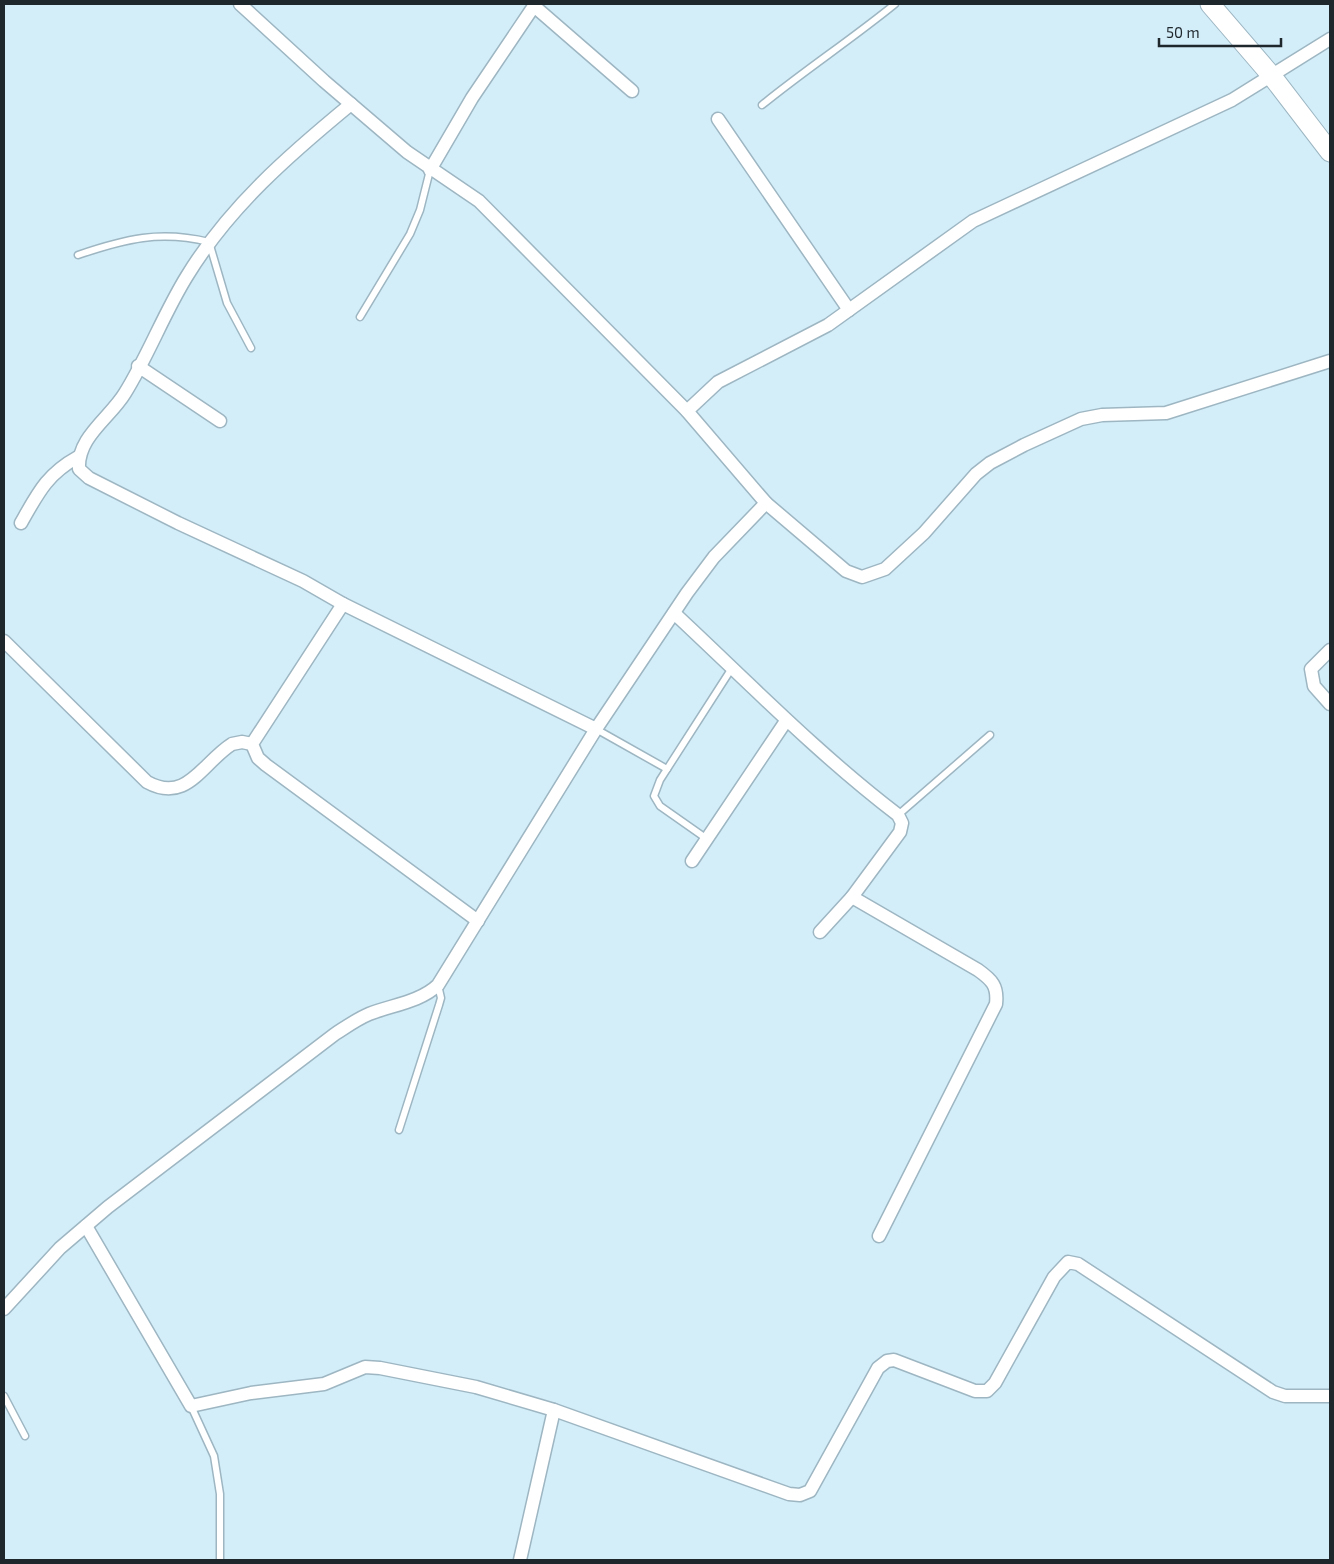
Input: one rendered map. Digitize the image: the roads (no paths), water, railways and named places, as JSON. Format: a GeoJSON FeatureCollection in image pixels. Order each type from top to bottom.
{"type":"FeatureCollection","features":[{"type":"Feature","properties":{"kind":"street"},"geometry":{"type":"LineString","coordinates":[[240,4],[351,104],[430,170],[479,201],[687,411],[766,503],[846,571],[862,577],[884,570],[924,533],[976,474],[990,463],[1024,445],[1081,419],[1102,415],[1166,413],[1330,361]]}},
{"type":"Feature","properties":{"kind":"street"},"geometry":{"type":"LineString","coordinates":[[430,170],[472,98],[534,4],[632,91]]}},
{"type":"Feature","properties":{"kind":"street"},"geometry":{"type":"LineString","coordinates":[[1210,4],[1271,75],[1330,152]]}},
{"type":"Feature","properties":{"kind":"street"},"geometry":{"type":"LineString","coordinates":[[687,411],[718,382],[802,340],[849,310],[973,221],[1232,100],[1330,39]]}},
{"type":"Feature","properties":{"kind":"street"},"geometry":{"type":"LineString","coordinates":[[351,104],[293,152],[247,197],[209,242],[170,304],[124,394],[84,443],[78,457],[79,468],[89,478],[178,523],[303,581],[343,604],[596,729]]}},
{"type":"Feature","properties":{"kind":"street"},"geometry":{"type":"LineString","coordinates":[[718,119],[849,310]]}},
{"type":"Feature","properties":{"kind":"street"},"geometry":{"type":"LineString","coordinates":[[138,366],[220,421]]}},
{"type":"Feature","properties":{"kind":"street"},"geometry":{"type":"LineString","coordinates":[[21,524],[42,485],[61,466],[78,457]]}},
{"type":"Feature","properties":{"kind":"street"},"geometry":{"type":"LineString","coordinates":[[4,1309],[60,1248],[108,1207],[336,1034],[368,1014],[431,992],[438,985],[596,729],[674,613],[714,557],[766,503]]}},
{"type":"Feature","properties":{"kind":"street"},"geometry":{"type":"LineString","coordinates":[[252,744],[343,604]]}},
{"type":"Feature","properties":{"kind":"street"},"geometry":{"type":"LineString","coordinates":[[674,613],[786,721],[848,776],[898,815],[902,822],[900,832],[852,898],[820,932]]}},
{"type":"Feature","properties":{"kind":"street"},"geometry":{"type":"LineString","coordinates":[[4,641],[146,782],[156,788],[168,790],[180,788],[232,744],[242,742],[252,744]]}},
{"type":"Feature","properties":{"kind":"street"},"geometry":{"type":"LineString","coordinates":[[1330,650],[1311,669],[1314,686],[1330,704]]}},
{"type":"Feature","properties":{"kind":"street"},"geometry":{"type":"LineString","coordinates":[[692,861],[786,721]]}},
{"type":"Feature","properties":{"kind":"street"},"geometry":{"type":"LineString","coordinates":[[252,744],[258,758],[266,766],[478,921]]}},
{"type":"Feature","properties":{"kind":"street"},"geometry":{"type":"LineString","coordinates":[[852,898],[978,970],[993,981],[997,994],[996,1004],[879,1236]]}},
{"type":"Feature","properties":{"kind":"street"},"geometry":{"type":"LineString","coordinates":[[86,1226],[191,1406],[251,1393],[324,1384],[365,1367],[380,1368],[467,1385],[554,1410],[789,1494],[800,1495],[810,1491],[878,1368],[887,1361],[894,1360],[975,1391],[988,1391],[995,1384],[1054,1277],[1068,1262],[1078,1264],[1273,1392],[1285,1396],[1330,1396]]}},
{"type":"Feature","properties":{"kind":"street"},"geometry":{"type":"LineString","coordinates":[[520,1560],[554,1410]]}},
{"type":"Feature","properties":{"kind":"lane"},"geometry":{"type":"LineString","coordinates":[[762,105],[801,73],[817,64],[896,4]]}},
{"type":"Feature","properties":{"kind":"lane"},"geometry":{"type":"LineString","coordinates":[[360,317],[410,234],[420,210],[430,170]]}},
{"type":"Feature","properties":{"kind":"lane"},"geometry":{"type":"LineString","coordinates":[[78,256],[134,238],[184,236],[209,242],[227,303],[251,348]]}},
{"type":"Feature","properties":{"kind":"lane"},"geometry":{"type":"LineString","coordinates":[[706,839],[660,806],[654,796],[660,780],[732,668]]}},
{"type":"Feature","properties":{"kind":"lane"},"geometry":{"type":"LineString","coordinates":[[596,729],[667,769]]}},
{"type":"Feature","properties":{"kind":"lane"},"geometry":{"type":"LineString","coordinates":[[898,815],[990,735]]}},
{"type":"Feature","properties":{"kind":"lane"},"geometry":{"type":"LineString","coordinates":[[400,1130],[441,998],[438,985]]}},
{"type":"Feature","properties":{"kind":"lane"},"geometry":{"type":"LineString","coordinates":[[4,1396],[25,1436]]}},
{"type":"Feature","properties":{"kind":"lane"},"geometry":{"type":"LineString","coordinates":[[191,1406],[214,1456],[220,1494],[220,1560]]}}]}
